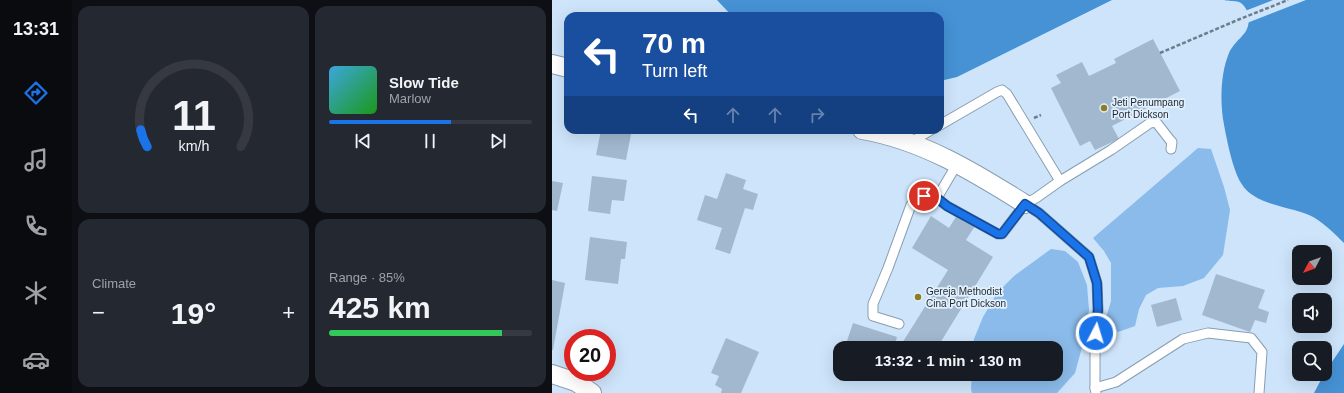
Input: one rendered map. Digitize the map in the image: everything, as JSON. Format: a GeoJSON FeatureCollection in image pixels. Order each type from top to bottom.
{"type":"FeatureCollection","features":[{"type":"Feature","properties":{"kind":"street"},"geometry":{"type":"LineString","coordinates":[[552,64],[564,67]]}},
{"type":"Feature","properties":{"kind":"street"},"geometry":{"type":"LineString","coordinates":[[883,134],[912,144],[957,164],[1025,204]]}},
{"type":"Feature","properties":{"kind":"street"},"geometry":{"type":"LineString","coordinates":[[552,374],[576,382],[592,393]]}},
{"type":"Feature","properties":{"kind":"lane"},"geometry":{"type":"LineString","coordinates":[[944,123],[1002,90],[1007,94],[1060,181]]}},
{"type":"Feature","properties":{"kind":"lane"},"geometry":{"type":"LineString","coordinates":[[899,324],[873,316],[873,304],[911,205],[924,196],[937,198],[947,206],[998,234],[1002,234],[1025,204],[1111,150],[1150,123],[1156,122],[1172,142],[1171,149]]}},
{"type":"Feature","properties":{"kind":"lane"},"geometry":{"type":"LineString","coordinates":[[912,144],[924,134]]}},
{"type":"Feature","properties":{"kind":"lane"},"geometry":{"type":"LineString","coordinates":[[937,198],[957,164]]}},
{"type":"Feature","properties":{"kind":"lane"},"geometry":{"type":"LineString","coordinates":[[1025,204],[1039,213],[1089,257],[1097,283],[1098,310],[1095,344],[1096,390],[1116,382],[1183,339],[1208,333],[1251,338],[1262,352],[1259,393]]}},
{"type":"Feature","properties":{"kind":"path"},"geometry":{"type":"LineString","coordinates":[[1160,53],[1288,0]]}},
{"type":"Feature","properties":{"kind":"shaded area"},"geometry":{"type":"Polygon","coordinates":[[[717,0],[1112,0],[957,77],[944,80],[944,12],[728,12],[717,0]]]}},
{"type":"Feature","properties":{"kind":"shaded area"},"geometry":{"type":"Polygon","coordinates":[[[1224,0],[1344,0],[1344,243],[1314,217],[1272,204],[1254,196],[1241,183],[1238,177],[1230,152],[1223,119],[1222,85],[1226,60],[1232,47],[1246,31],[1249,21],[1247,11],[1241,3],[1224,0]]]}},
{"type":"Feature","properties":{"kind":"shaded area"},"geometry":{"type":"Polygon","coordinates":[[[1198,148],[1211,149],[1230,210],[1223,255],[1204,278],[1183,286],[1158,288],[1146,295],[1139,309],[1135,326],[1118,332],[1105,321],[1111,301],[1111,263],[1104,251],[1093,238],[1198,148]]]}},
{"type":"Feature","properties":{"kind":"shaded area"},"geometry":{"type":"Polygon","coordinates":[[[1051,249],[1065,251],[1078,262],[1087,285],[1089,310],[1084,340],[1075,373],[1057,393],[972,393],[972,381],[1063,381],[1063,341],[974,341],[983,317],[997,293],[1014,276],[1051,249]]]}},
{"type":"Feature","properties":{"kind":"shaded area"},"geometry":{"type":"Polygon","coordinates":[[[1344,344],[1344,393],[1314,393],[1320,381],[1332,381],[1332,362],[1344,344]]]}},
{"type":"Feature","properties":{"kind":"pier"},"geometry":{"type":"Polygon","coordinates":[[[1273,0],[1306,0],[1247,23],[1245,11],[1273,0]]]}},
{"type":"Feature","properties":{"kind":"building","name":"Jeti Penumpang Port Dickson"},"geometry":{"type":"Polygon","coordinates":[[[1153,39],[1180,91],[1112,126],[1119,139],[1095,150],[1090,141],[1080,146],[1051,88],[1061,83],[1056,75],[1082,62],[1089,76],[1116,63],[1114,59],[1153,39]]]}},
{"type":"Feature","properties":{"kind":"building"},"geometry":{"type":"Polygon","coordinates":[[[600,134],[631,134],[626,160],[596,155],[600,134]]]}},
{"type":"Feature","properties":{"kind":"building"},"geometry":{"type":"Polygon","coordinates":[[[726,173],[746,180],[743,189],[758,194],[753,210],[745,208],[730,254],[715,249],[722,228],[697,220],[705,195],[717,199],[726,173]]]}},
{"type":"Feature","properties":{"kind":"building"},"geometry":{"type":"Polygon","coordinates":[[[592,176],[627,180],[624,201],[612,200],[610,214],[588,211],[592,176]]]}},
{"type":"Feature","properties":{"kind":"building"},"geometry":{"type":"Polygon","coordinates":[[[552,181],[563,183],[557,211],[552,210],[552,181]]]}},
{"type":"Feature","properties":{"kind":"building"},"geometry":{"type":"Polygon","coordinates":[[[957,215],[975,226],[966,240],[993,257],[941,341],[903,341],[948,270],[912,248],[931,216],[949,228],[957,215]]]}},
{"type":"Feature","properties":{"kind":"building"},"geometry":{"type":"Polygon","coordinates":[[[590,237],[627,242],[625,259],[621,259],[618,284],[585,280],[590,237]]]}},
{"type":"Feature","properties":{"kind":"building"},"geometry":{"type":"Polygon","coordinates":[[[1216,274],[1265,290],[1258,308],[1269,312],[1266,323],[1255,320],[1250,332],[1202,315],[1216,274]]]}},
{"type":"Feature","properties":{"kind":"building"},"geometry":{"type":"Polygon","coordinates":[[[552,280],[565,283],[553,350],[552,350],[552,280]]]}},
{"type":"Feature","properties":{"kind":"building"},"geometry":{"type":"Polygon","coordinates":[[[1176,298],[1182,320],[1157,327],[1151,305],[1176,298]]]}},
{"type":"Feature","properties":{"kind":"building"},"geometry":{"type":"Polygon","coordinates":[[[853,323],[897,337],[896,341],[847,341],[853,323]]]}},
{"type":"Feature","properties":{"kind":"building"},"geometry":{"type":"Polygon","coordinates":[[[726,338],[759,352],[741,393],[721,393],[722,389],[715,385],[719,376],[711,373],[726,338]]]}},
{"type":"Feature","properties":{"kind":"place","name":"Jeti Penumpang Port Dickson"},"geometry":{"type":"Point","coordinates":[1104,108]}},
{"type":"Feature","properties":{"kind":"place","name":"Gereja Methodist Cina Port Dickson"},"geometry":{"type":"Point","coordinates":[918,297]}},
{"type":"Feature","properties":{"kind":"route"},"geometry":{"type":"LineString","coordinates":[[924,196],[937,198],[947,206],[998,234],[1002,234],[1025,204],[1039,213],[1059,229],[1089,257],[1097,283],[1098,310],[1096,333]]}}]}
